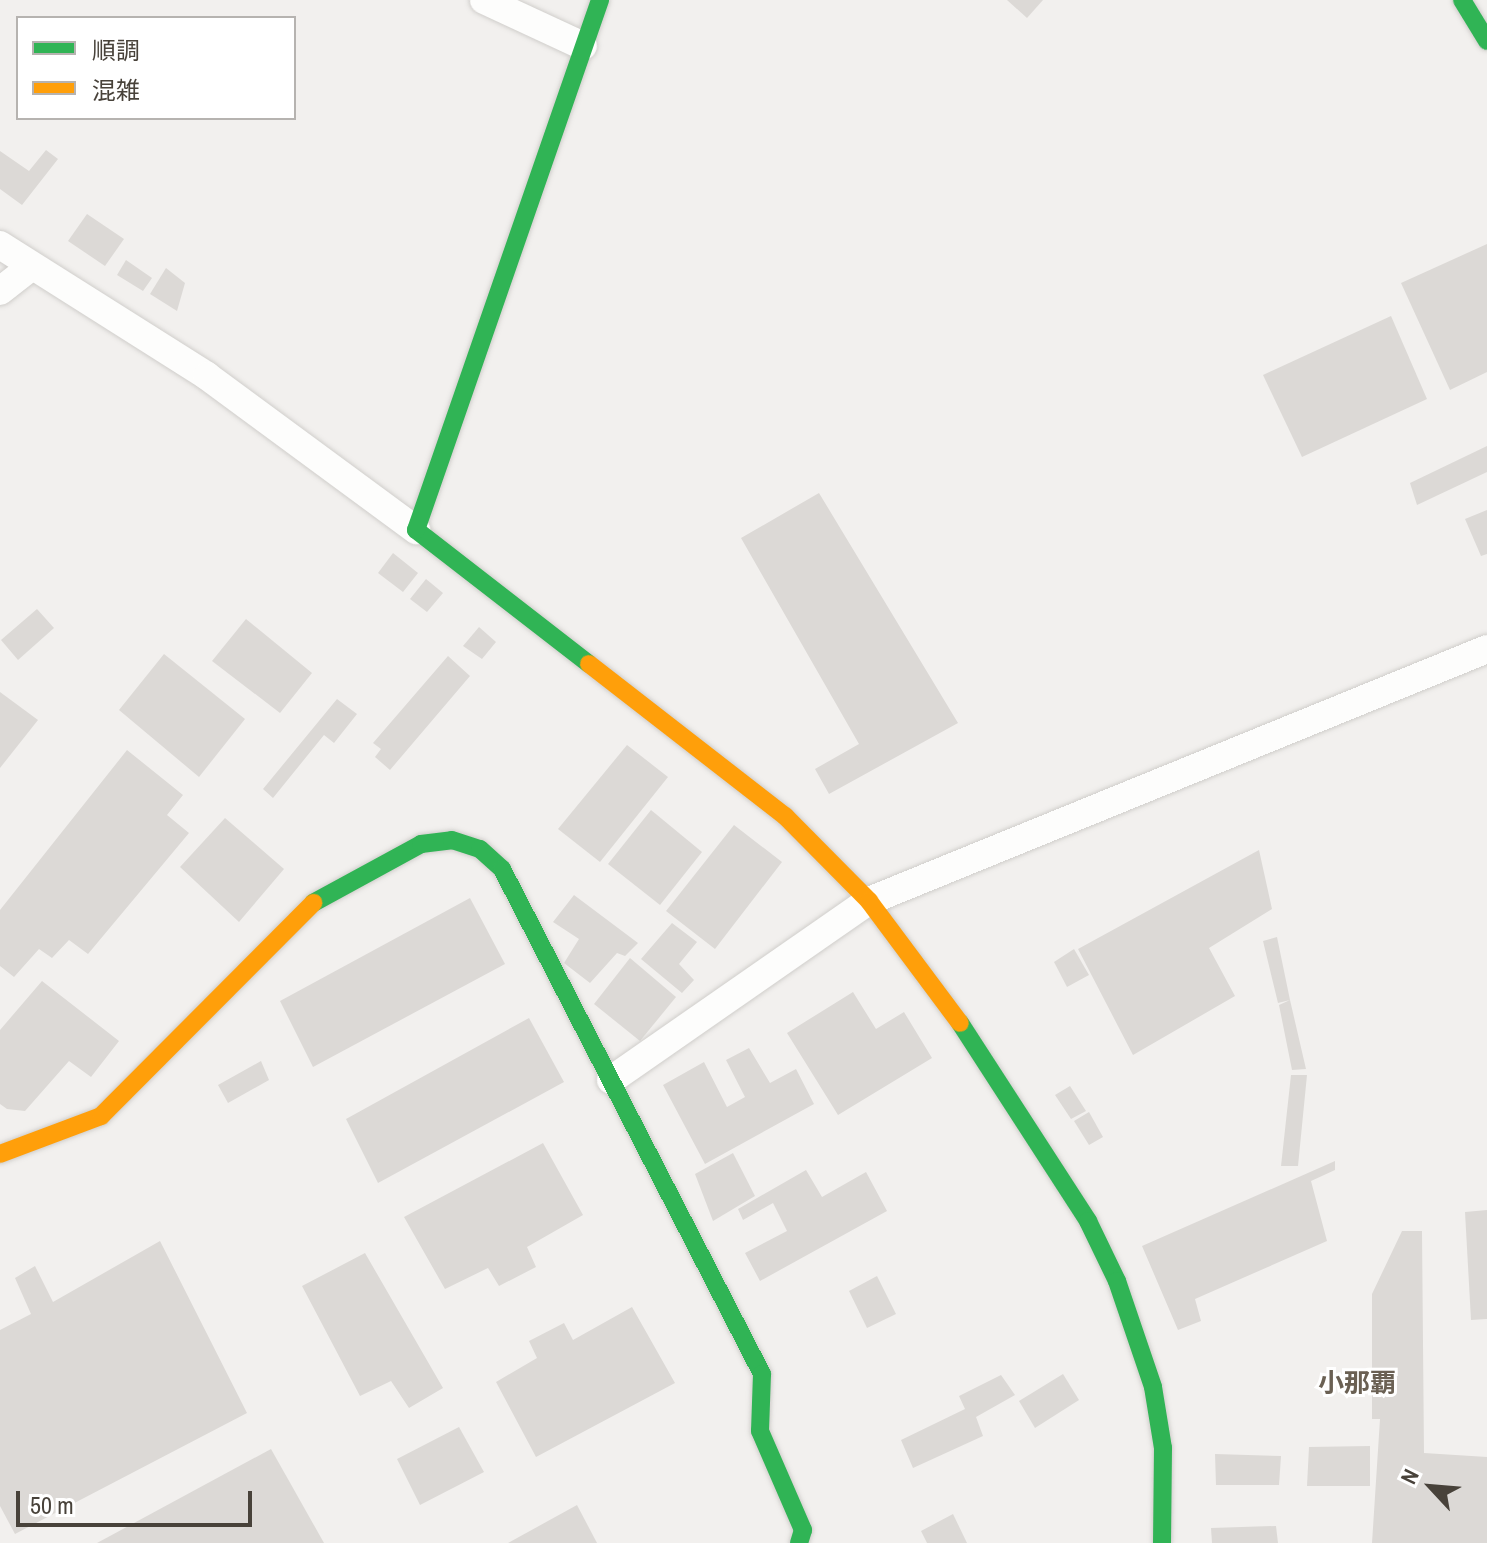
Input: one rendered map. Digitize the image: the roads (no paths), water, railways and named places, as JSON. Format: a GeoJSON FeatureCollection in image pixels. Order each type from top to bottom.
{"type":"FeatureCollection","features":[{"type":"Feature","properties":{"kind":"street"},"geometry":{"type":"LineString","coordinates":[[484,0],[583,46]]}},
{"type":"Feature","properties":{"kind":"street"},"geometry":{"type":"LineString","coordinates":[[416,530],[600,0]]}},
{"type":"Feature","properties":{"kind":"street"},"geometry":{"type":"LineString","coordinates":[[1462,0],[1487,41]]}},
{"type":"Feature","properties":{"kind":"street"},"geometry":{"type":"LineString","coordinates":[[0,245],[207,376],[416,530],[727,766],[869,901],[1008,1092],[1117,1281],[1153,1387],[1163,1448],[1162,1543]]}},
{"type":"Feature","properties":{"kind":"street"},"geometry":{"type":"LineString","coordinates":[[0,291],[31,267]]}},
{"type":"Feature","properties":{"kind":"street"},"geometry":{"type":"LineString","coordinates":[[611,1080],[869,901],[1487,649]]}},
{"type":"Feature","properties":{"kind":"street"},"geometry":{"type":"LineString","coordinates":[[0,1154],[101,1116],[322,894],[421,844],[452,840],[480,849],[502,869],[762,1374],[760,1431],[803,1530],[799,1543]]}},
{"type":"Feature","properties":{"kind":"district","name":"小那覇"},"geometry":{"type":"Point","coordinates":[1357,1383]}}]}
